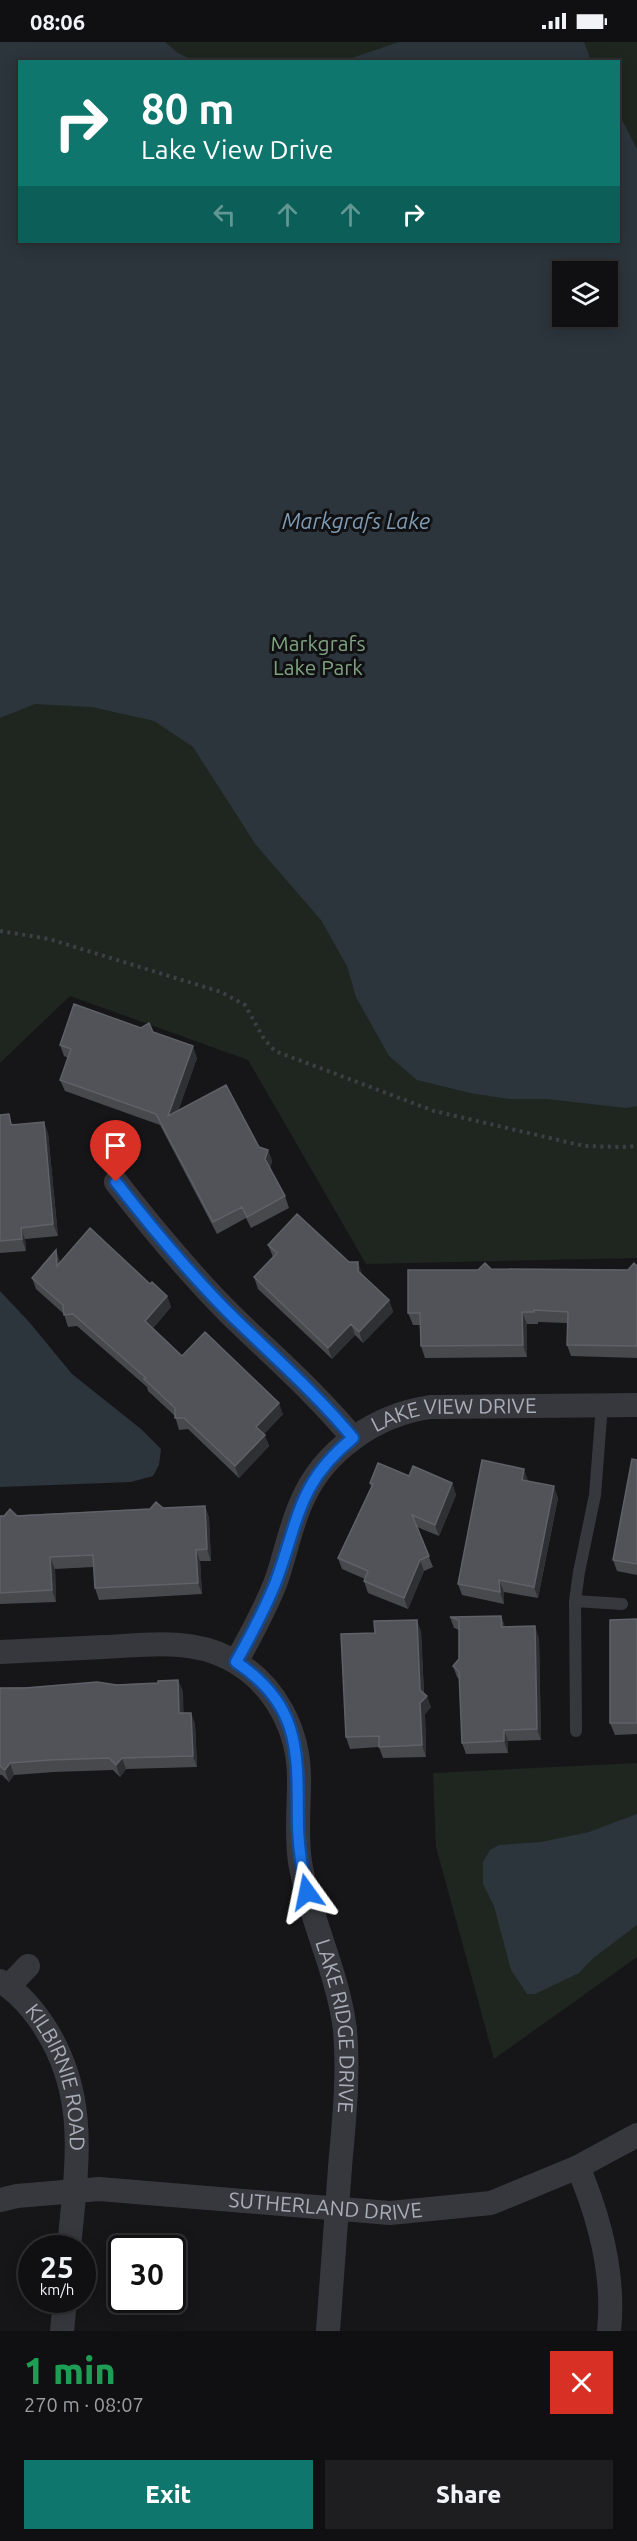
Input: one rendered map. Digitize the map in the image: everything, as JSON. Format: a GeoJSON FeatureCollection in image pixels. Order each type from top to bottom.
{"type":"FeatureCollection","features":[{"type":"Feature","properties":{"kind":"street"},"geometry":{"type":"LineString","coordinates":[[116,1182],[206,1290],[299,1378],[353,1438]]}},
{"type":"Feature","properties":{"kind":"street","name":"LAKE VIEW DRIVE"},"geometry":{"type":"LineString","coordinates":[[236,1662],[274,1584],[303,1499],[322,1468],[353,1438],[381,1422],[421,1408],[637,1405]]}},
{"type":"Feature","properties":{"kind":"street","name":"LAKE RIDGE DRIVE"},"geometry":{"type":"LineString","coordinates":[[0,1652],[177,1644],[205,1649],[236,1662],[267,1689],[279,1705],[292,1732],[297,1752],[300,1859],[315,1920],[338,1988],[345,2031],[346,2101],[328,2331]]}},
{"type":"Feature","properties":{"kind":"street"},"geometry":{"type":"LineString","coordinates":[[4,1984],[28,1966]]}},
{"type":"Feature","properties":{"kind":"street","name":"KILBIRNIE ROAD"},"geometry":{"type":"LineString","coordinates":[[4,1984],[35,2013],[52,2039],[74,2096],[77,2123],[70,2235]]}},
{"type":"Feature","properties":{"kind":"street","name":"SUTHERLAND DRIVE"},"geometry":{"type":"LineString","coordinates":[[0,2200],[74,2189],[111,2190],[390,2213],[491,2203],[578,2168],[637,2135]]}},
{"type":"Feature","properties":{"kind":"street"},"geometry":{"type":"LineString","coordinates":[[578,2168],[592,2201],[604,2247],[610,2280],[609,2331]]}},
{"type":"Feature","properties":{"kind":"street"},"geometry":{"type":"LineString","coordinates":[[62,2331],[64,2313]]}},
{"type":"Feature","properties":{"kind":"lane"},"geometry":{"type":"LineString","coordinates":[[576,1731],[575,1600],[595,1495],[602,1405]]}},
{"type":"Feature","properties":{"kind":"lane"},"geometry":{"type":"LineString","coordinates":[[575,1600],[622,1604]]}},
{"type":"Feature","properties":{"kind":"path"},"geometry":{"type":"LineString","coordinates":[[0,931],[49,939],[221,992],[245,1005],[264,1039],[275,1051],[434,1111],[584,1146],[623,1148],[637,1146]]}},
{"type":"Feature","properties":{"kind":"green space","name":"Markgrafs Lake"},"geometry":{"type":"Polygon","coordinates":[[[0,42],[637,42],[637,1258],[366,1264],[248,1060],[70,996],[0,1063],[0,42]]]}},
{"type":"Feature","properties":{"kind":"green space"},"geometry":{"type":"Polygon","coordinates":[[[637,1763],[637,1957],[494,2059],[436,1847],[433,1773],[637,1763]]]}},
{"type":"Feature","properties":{"kind":"water","name":"Markgrafs Lake"},"geometry":{"type":"Polygon","coordinates":[[[0,42],[165,42],[178,53],[192,60],[18,60],[18,243],[620,243],[620,116],[637,149],[637,1106],[626,1108],[547,1099],[509,1099],[470,1093],[417,1080],[389,1056],[356,997],[347,966],[321,920],[256,845],[193,747],[154,721],[92,707],[35,704],[0,718],[0,42]]]}},
{"type":"Feature","properties":{"kind":"water"},"geometry":{"type":"Polygon","coordinates":[[[399,42],[584,42],[591,60],[346,60],[399,42]]]}},
{"type":"Feature","properties":{"kind":"water"},"geometry":{"type":"Polygon","coordinates":[[[0,1291],[72,1374],[141,1429],[161,1449],[159,1465],[153,1476],[131,1482],[0,1487],[0,1291]]]}},
{"type":"Feature","properties":{"kind":"water"},"geometry":{"type":"Polygon","coordinates":[[[637,1814],[637,1925],[592,1959],[579,1973],[535,1994],[527,1994],[511,1970],[494,1906],[483,1884],[483,1862],[490,1850],[499,1845],[541,1842],[589,1832],[637,1814]]]}},
{"type":"Feature","properties":{"kind":"building"},"geometry":{"type":"Polygon","coordinates":[[[74,1004],[141,1028],[149,1023],[153,1032],[193,1046],[168,1116],[226,1085],[259,1147],[268,1150],[265,1159],[285,1196],[247,1217],[242,1207],[213,1222],[156,1114],[60,1080],[71,1049],[60,1045],[74,1004]]]}},
{"type":"Feature","properties":{"kind":"building"},"geometry":{"type":"Polygon","coordinates":[[[9,1114],[11,1125],[44,1122],[53,1224],[21,1228],[22,1239],[0,1241],[0,1115],[9,1114]]]}},
{"type":"Feature","properties":{"kind":"building"},"geometry":{"type":"Polygon","coordinates":[[[297,1214],[349,1262],[358,1262],[358,1271],[389,1300],[359,1332],[351,1324],[328,1348],[254,1277],[277,1253],[268,1245],[297,1214]]]}},
{"type":"Feature","properties":{"kind":"building"},"geometry":{"type":"Polygon","coordinates":[[[90,1228],[150,1284],[152,1282],[167,1296],[145,1321],[182,1356],[205,1332],[279,1403],[256,1427],[265,1435],[235,1466],[184,1418],[175,1418],[175,1408],[144,1379],[146,1378],[73,1314],[64,1315],[63,1305],[32,1278],[56,1250],[57,1266],[90,1228]]]}},
{"type":"Feature","properties":{"kind":"building"},"geometry":{"type":"Polygon","coordinates":[[[485,1263],[491,1269],[628,1270],[634,1263],[637,1266],[637,1346],[567,1345],[568,1312],[534,1310],[534,1312],[522,1312],[523,1345],[421,1346],[420,1313],[408,1313],[408,1270],[478,1270],[485,1263]]]}},
{"type":"Feature","properties":{"kind":"building"},"geometry":{"type":"Polygon","coordinates":[[[632,1459],[637,1460],[637,1564],[613,1560],[632,1459]]]}},
{"type":"Feature","properties":{"kind":"building"},"geometry":{"type":"Polygon","coordinates":[[[482,1460],[524,1469],[522,1480],[554,1486],[534,1587],[499,1580],[500,1592],[458,1584],[482,1460]]]}},
{"type":"Feature","properties":{"kind":"building"},"geometry":{"type":"Polygon","coordinates":[[[378,1463],[409,1476],[413,1466],[452,1483],[435,1525],[412,1515],[429,1556],[420,1560],[404,1598],[364,1581],[368,1571],[338,1558],[373,1484],[370,1483],[378,1463]]]}},
{"type":"Feature","properties":{"kind":"building"},"geometry":{"type":"Polygon","coordinates":[[[156,1502],[163,1508],[205,1506],[207,1549],[196,1550],[198,1583],[95,1588],[93,1555],[50,1557],[52,1590],[0,1593],[0,1516],[4,1516],[10,1509],[17,1516],[150,1509],[156,1502]]]}},
{"type":"Feature","properties":{"kind":"building"},"geometry":{"type":"Polygon","coordinates":[[[501,1616],[502,1627],[535,1626],[537,1729],[504,1730],[504,1741],[462,1743],[459,1672],[453,1666],[459,1659],[459,1620],[450,1617],[501,1616]]]}},
{"type":"Feature","properties":{"kind":"building"},"geometry":{"type":"Polygon","coordinates":[[[637,1619],[637,1723],[610,1723],[610,1620],[637,1619]]]}},
{"type":"Feature","properties":{"kind":"building"},"geometry":{"type":"Polygon","coordinates":[[[417,1620],[420,1690],[427,1696],[420,1703],[422,1745],[379,1747],[379,1736],[346,1737],[341,1634],[375,1633],[374,1621],[417,1620]]]}},
{"type":"Feature","properties":{"kind":"building"},"geometry":{"type":"Polygon","coordinates":[[[178,1680],[179,1713],[191,1713],[193,1756],[122,1758],[116,1765],[109,1758],[10,1763],[5,1770],[0,1766],[0,1688],[97,1682],[117,1685],[178,1680]]]}},
{"type":"Feature","properties":{"kind":"route"},"geometry":{"type":"LineString","coordinates":[[116,1182],[206,1290],[299,1378],[353,1438],[328,1460],[311,1483],[297,1515],[266,1605],[236,1662],[267,1689],[279,1705],[295,1741],[299,1780],[300,1859],[307,1892]]}},
{"type":"Feature","properties":{"kind":"park label","name":"Markgrafs Lake Park"},"geometry":{"type":"Point","coordinates":[318,656]}}]}
